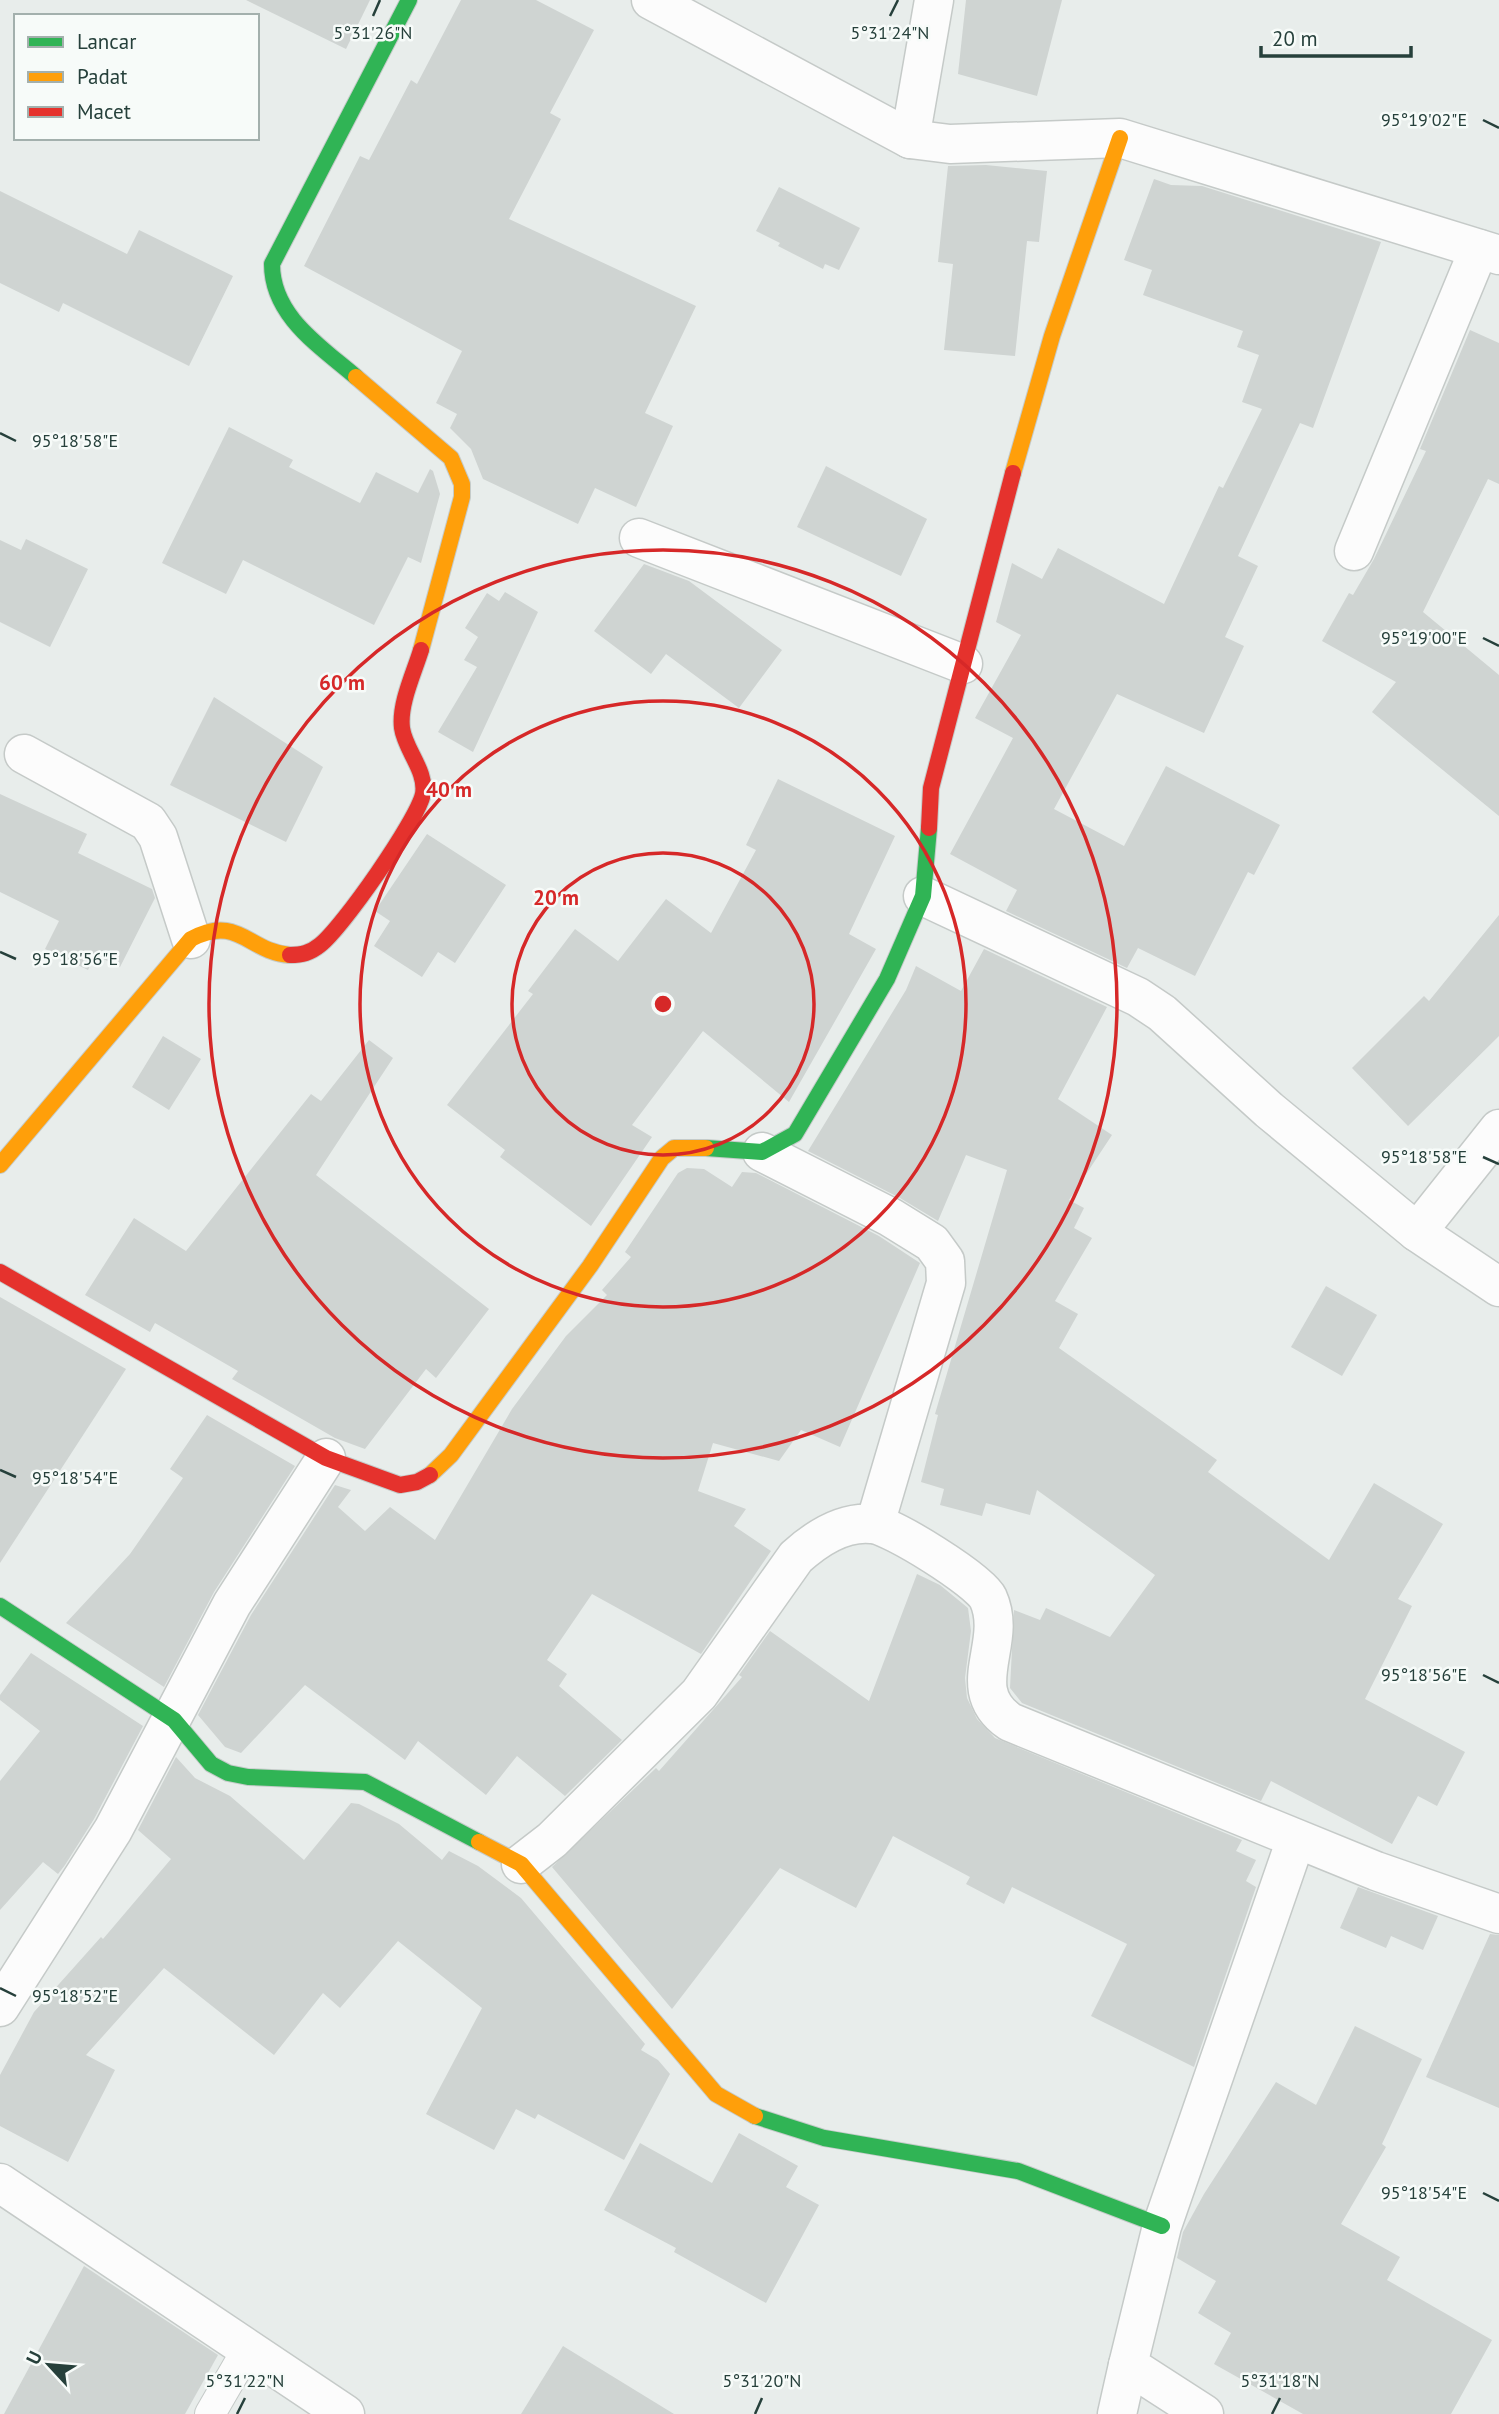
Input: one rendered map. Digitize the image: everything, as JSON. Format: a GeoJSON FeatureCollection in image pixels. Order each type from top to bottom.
{"type":"FeatureCollection","features":[{"type":"Feature","properties":{"kind":"street"},"geometry":{"type":"LineString","coordinates":[[0,1164],[191,939],[215,926],[228,928],[287,955],[302,956],[327,939],[407,826],[423,796],[421,773],[406,745],[402,718],[462,497],[458,471],[451,458],[298,327],[280,304],[271,278],[272,264],[409,0]]}},
{"type":"Feature","properties":{"kind":"street"},"geometry":{"type":"LineString","coordinates":[[651,0],[911,138],[950,144],[1120,138],[1489,252],[1354,551]]}},
{"type":"Feature","properties":{"kind":"street"},"geometry":{"type":"LineString","coordinates":[[911,138],[933,0]]}},
{"type":"Feature","properties":{"kind":"street"},"geometry":{"type":"LineString","coordinates":[[762,1152],[795,1133],[809,1112],[887,979],[923,896],[928,865],[931,788],[999,520],[1052,336],[1120,138]]}},
{"type":"Feature","properties":{"kind":"street"},"geometry":{"type":"LineString","coordinates":[[639,538],[963,664]]}},
{"type":"Feature","properties":{"kind":"street"},"geometry":{"type":"LineString","coordinates":[[24,754],[132,810],[148,822],[158,837],[191,939]]}},
{"type":"Feature","properties":{"kind":"street"},"geometry":{"type":"LineString","coordinates":[[923,896],[1146,1002],[1269,1110],[1417,1232],[1499,1287]]}},
{"type":"Feature","properties":{"kind":"street"},"geometry":{"type":"LineString","coordinates":[[1417,1232],[1499,1129]]}},
{"type":"Feature","properties":{"kind":"street"},"geometry":{"type":"LineString","coordinates":[[0,1272],[326,1458],[400,1485],[417,1482],[434,1473],[451,1455],[590,1266],[662,1158],[674,1148],[686,1146],[762,1152],[911,1230],[932,1243],[945,1261],[946,1283],[876,1524]]}},
{"type":"Feature","properties":{"kind":"street"},"geometry":{"type":"LineString","coordinates":[[0,2007],[113,1830],[174,1720],[232,1604],[326,1458]]}},
{"type":"Feature","properties":{"kind":"street"},"geometry":{"type":"LineString","coordinates":[[521,1864],[552,1840],[699,1694],[796,1557],[811,1543],[830,1532],[852,1524],[876,1524],[967,1576],[986,1595],[994,1620],[987,1693],[993,1709],[1001,1715],[1376,1871],[1499,1914]]}},
{"type":"Feature","properties":{"kind":"street"},"geometry":{"type":"LineString","coordinates":[[0,1606],[174,1720],[211,1764],[229,1773],[248,1777],[365,1782],[521,1864],[716,2094],[724,2100],[812,2137],[1018,2171],[1162,2226]]}},
{"type":"Feature","properties":{"kind":"street"},"geometry":{"type":"LineString","coordinates":[[1117,2414],[1162,2226],[1296,1839]]}},
{"type":"Feature","properties":{"kind":"street"},"geometry":{"type":"LineString","coordinates":[[0,2183],[345,2414]]}},
{"type":"Feature","properties":{"kind":"street"},"geometry":{"type":"LineString","coordinates":[[1128,2365],[1204,2414]]}},
{"type":"Feature","properties":{"kind":"lane"},"geometry":{"type":"LineString","coordinates":[[210,2414],[247,2350]]}},
{"type":"Feature","properties":{"kind":"building"},"geometry":{"type":"Polygon","coordinates":[[[246,0],[370,0],[346,49],[246,0]]]}},
{"type":"Feature","properties":{"kind":"building"},"geometry":{"type":"Polygon","coordinates":[[[461,0],[536,0],[594,30],[550,113],[561,119],[509,219],[696,306],[645,413],[673,426],[636,507],[595,488],[578,524],[483,479],[471,449],[450,428],[457,414],[436,403],[462,351],[304,266],[360,156],[369,160],[411,80],[417,84],[461,0]]]}},
{"type":"Feature","properties":{"kind":"building"},"geometry":{"type":"Polygon","coordinates":[[[966,0],[1062,0],[1037,96],[958,74],[966,0]]]}},
{"type":"Feature","properties":{"kind":"building"},"geometry":{"type":"Polygon","coordinates":[[[986,165],[1047,171],[1039,242],[1027,241],[1015,356],[944,350],[953,264],[938,262],[948,166],[986,165]]]}},
{"type":"Feature","properties":{"kind":"building"},"geometry":{"type":"Polygon","coordinates":[[[1154,179],[1171,185],[1202,186],[1381,242],[1313,428],[1300,423],[1238,556],[1258,566],[1225,637],[1244,646],[1204,733],[1117,694],[1054,809],[1124,846],[1166,766],[1280,825],[1254,875],[1248,872],[1195,976],[1138,948],[1127,968],[1006,911],[1017,890],[950,854],[1013,738],[975,718],[1021,635],[996,622],[1012,563],[1042,579],[1058,548],[1164,604],[1219,486],[1223,488],[1262,409],[1242,402],[1259,355],[1237,347],[1243,331],[1143,295],[1152,270],[1124,260],[1154,179]]]}},
{"type":"Feature","properties":{"kind":"building"},"geometry":{"type":"Polygon","coordinates":[[[779,187],[860,228],[839,270],[825,264],[823,269],[778,246],[780,243],[756,231],[779,187]]]}},
{"type":"Feature","properties":{"kind":"building"},"geometry":{"type":"Polygon","coordinates":[[[0,191],[127,254],[139,230],[233,276],[189,366],[63,303],[59,312],[0,283],[0,191]]]}},
{"type":"Feature","properties":{"kind":"building"},"geometry":{"type":"Polygon","coordinates":[[[1470,330],[1499,343],[1499,484],[1488,479],[1423,612],[1499,675],[1499,816],[1372,712],[1396,682],[1322,641],[1349,593],[1353,595],[1374,559],[1426,451],[1420,449],[1470,330]]]}},
{"type":"Feature","properties":{"kind":"building"},"geometry":{"type":"Polygon","coordinates":[[[229,427],[293,460],[289,467],[360,503],[376,472],[418,493],[430,469],[433,471],[440,494],[421,563],[408,557],[374,625],[243,560],[226,594],[162,563],[229,427]]]}},
{"type":"Feature","properties":{"kind":"building"},"geometry":{"type":"Polygon","coordinates":[[[826,466],[927,519],[901,576],[797,527],[826,466]]]}},
{"type":"Feature","properties":{"kind":"building"},"geometry":{"type":"Polygon","coordinates":[[[26,539],[88,569],[50,647],[0,622],[0,540],[21,550],[26,539]]]}},
{"type":"Feature","properties":{"kind":"building"},"geometry":{"type":"Polygon","coordinates":[[[644,564],[689,581],[782,650],[739,708],[666,654],[651,674],[594,631],[644,564]]]}},
{"type":"Feature","properties":{"kind":"building"},"geometry":{"type":"Polygon","coordinates":[[[505,592],[538,612],[473,752],[438,732],[477,667],[464,660],[478,637],[465,628],[487,593],[499,601],[505,592]]]}},
{"type":"Feature","properties":{"kind":"building"},"geometry":{"type":"Polygon","coordinates":[[[214,697],[323,767],[286,842],[170,785],[214,697]]]}},
{"type":"Feature","properties":{"kind":"building"},"geometry":{"type":"Polygon","coordinates":[[[778,779],[895,836],[849,934],[876,949],[789,1102],[703,1031],[632,1125],[652,1137],[591,1226],[500,1157],[505,1150],[447,1105],[533,994],[528,991],[575,929],[618,961],[666,899],[711,933],[756,850],[746,845],[778,779]]]}},
{"type":"Feature","properties":{"kind":"building"},"geometry":{"type":"Polygon","coordinates":[[[0,794],[87,834],[78,853],[152,889],[155,898],[120,967],[95,955],[88,970],[45,949],[59,921],[0,892],[0,794]]]}},
{"type":"Feature","properties":{"kind":"building"},"geometry":{"type":"Polygon","coordinates":[[[427,834],[506,885],[455,963],[438,952],[422,977],[374,946],[390,921],[375,911],[427,834]]]}},
{"type":"Feature","properties":{"kind":"building"},"geometry":{"type":"Polygon","coordinates":[[[1499,915],[1499,1036],[1408,1126],[1352,1068],[1424,996],[1429,1001],[1499,915]]]}},
{"type":"Feature","properties":{"kind":"building"},"geometry":{"type":"Polygon","coordinates":[[[984,949],[1107,1007],[1058,1099],[1112,1135],[1069,1200],[1084,1208],[1074,1228],[1092,1238],[1055,1301],[1078,1314],[1059,1348],[1217,1460],[1208,1472],[1329,1560],[1374,1483],[1443,1524],[1398,1599],[1412,1606],[1365,1699],[1465,1752],[1437,1806],[1418,1796],[1392,1844],[1271,1781],[1261,1801],[1022,1703],[1010,1688],[1014,1610],[1040,1620],[1046,1608],[1110,1637],[1155,1575],[1037,1490],[1030,1515],[986,1503],[982,1516],[940,1505],[944,1489],[921,1482],[938,1415],[935,1414],[1007,1170],[966,1155],[938,1221],[900,1198],[808,1151],[906,990],[916,966],[961,991],[984,949]]]}},
{"type":"Feature","properties":{"kind":"building"},"geometry":{"type":"Polygon","coordinates":[[[163,1036],[201,1059],[169,1110],[132,1087],[163,1036]]]}},
{"type":"Feature","properties":{"kind":"building"},"geometry":{"type":"Polygon","coordinates":[[[369,1040],[393,1058],[316,1175],[489,1309],[436,1378],[426,1369],[365,1449],[335,1438],[232,1379],[238,1371],[155,1323],[150,1332],[85,1295],[134,1218],[186,1251],[311,1094],[321,1101],[369,1040]]]}},
{"type":"Feature","properties":{"kind":"building"},"geometry":{"type":"Polygon","coordinates":[[[687,1168],[704,1169],[732,1187],[742,1172],[756,1173],[879,1236],[920,1263],[840,1447],[801,1430],[779,1461],[713,1443],[698,1491],[746,1509],[734,1526],[771,1551],[701,1654],[592,1594],[547,1660],[567,1674],[559,1686],[622,1740],[565,1796],[517,1756],[486,1795],[418,1741],[405,1760],[305,1685],[241,1753],[225,1747],[198,1715],[251,1615],[335,1485],[351,1490],[338,1507],[365,1531],[390,1507],[435,1540],[512,1409],[566,1336],[607,1295],[602,1290],[631,1257],[625,1252],[678,1173],[687,1168]]]}},
{"type":"Feature","properties":{"kind":"building"},"geometry":{"type":"Polygon","coordinates":[[[1326,1286],[1377,1315],[1342,1376],[1291,1347],[1326,1286]]]}},
{"type":"Feature","properties":{"kind":"building"},"geometry":{"type":"Polygon","coordinates":[[[0,1297],[126,1369],[0,1563],[0,1297]]]}},
{"type":"Feature","properties":{"kind":"building"},"geometry":{"type":"Polygon","coordinates":[[[207,1415],[295,1466],[214,1592],[164,1687],[66,1623],[130,1554],[183,1478],[170,1469],[207,1415]]]}},
{"type":"Feature","properties":{"kind":"building"},"geometry":{"type":"Polygon","coordinates":[[[917,1574],[940,1585],[968,1608],[971,1631],[965,1678],[967,1698],[977,1719],[995,1738],[1242,1840],[1236,1851],[1256,1860],[1246,1881],[1256,1887],[1194,2067],[1091,2016],[1127,1944],[1012,1887],[1004,1904],[966,1884],[970,1877],[893,1836],[856,1908],[780,1868],[672,2009],[552,1867],[656,1768],[659,1771],[742,1677],[739,1675],[770,1631],[869,1701],[917,1574]]]}},
{"type":"Feature","properties":{"kind":"building"},"geometry":{"type":"Polygon","coordinates":[[[31,1653],[143,1726],[94,1819],[65,1865],[58,1874],[43,1862],[0,1910],[0,1781],[40,1731],[0,1700],[0,1695],[31,1653]]]}},
{"type":"Feature","properties":{"kind":"building"},"geometry":{"type":"Polygon","coordinates":[[[176,1757],[195,1778],[230,1796],[304,1860],[351,1803],[359,1804],[399,1824],[442,1860],[449,1851],[478,1866],[521,1898],[645,2044],[641,2050],[658,2060],[670,2074],[624,2160],[538,2114],[535,2119],[516,2109],[494,2150],[426,2114],[482,2008],[398,1941],[340,2008],[323,1993],[274,2055],[164,1968],[86,2055],[115,2070],[68,2162],[0,2126],[0,2075],[34,2012],[101,1937],[103,1939],[171,1859],[138,1830],[176,1757]]]}},
{"type":"Feature","properties":{"kind":"building"},"geometry":{"type":"Polygon","coordinates":[[[1358,1887],[1438,1916],[1423,1950],[1391,1936],[1386,1948],[1340,1928],[1358,1887]]]}},
{"type":"Feature","properties":{"kind":"building"},"geometry":{"type":"Polygon","coordinates":[[[1490,1934],[1499,1935],[1499,2108],[1426,2077],[1490,1934]]]}},
{"type":"Feature","properties":{"kind":"building"},"geometry":{"type":"Polygon","coordinates":[[[1355,2026],[1422,2059],[1382,2144],[1386,2147],[1341,2224],[1400,2257],[1387,2280],[1492,2340],[1451,2414],[1303,2414],[1214,2364],[1231,2333],[1198,2313],[1216,2281],[1177,2258],[1183,2232],[1204,2194],[1276,2082],[1316,2105],[1355,2026]]]}},
{"type":"Feature","properties":{"kind":"building"},"geometry":{"type":"Polygon","coordinates":[[[739,2133],[798,2166],[786,2187],[819,2205],[766,2303],[674,2252],[676,2248],[604,2210],[640,2143],[712,2183],[739,2133]]]}},
{"type":"Feature","properties":{"kind":"building"},"geometry":{"type":"Polygon","coordinates":[[[84,2266],[218,2355],[185,2414],[4,2414],[84,2266]]]}},
{"type":"Feature","properties":{"kind":"building"},"geometry":{"type":"Polygon","coordinates":[[[563,2346],[674,2414],[521,2414],[563,2346]]]}},
{"type":"Feature","properties":{"kind":"traffic: fast"},"geometry":{"type":"LineString","coordinates":[[356,377],[300,328],[289,314],[274,283],[272,264],[409,0]]}},
{"type":"Feature","properties":{"kind":"traffic: fast"},"geometry":{"type":"LineString","coordinates":[[706,1148],[762,1152],[795,1134],[887,979],[923,896],[929,828]]}},
{"type":"Feature","properties":{"kind":"traffic: fast"},"geometry":{"type":"LineString","coordinates":[[0,1606],[174,1720],[211,1764],[228,1773],[248,1777],[365,1782],[479,1842]]}},
{"type":"Feature","properties":{"kind":"traffic: fast"},"geometry":{"type":"LineString","coordinates":[[755,2116],[824,2138],[1018,2171],[1162,2226]]}},
{"type":"Feature","properties":{"kind":"traffic: slow"},"geometry":{"type":"LineString","coordinates":[[1013,473],[1052,336],[1120,138]]}},
{"type":"Feature","properties":{"kind":"traffic: slow"},"geometry":{"type":"LineString","coordinates":[[356,377],[451,458],[462,484],[462,497],[421,650]]}},
{"type":"Feature","properties":{"kind":"traffic: slow"},"geometry":{"type":"LineString","coordinates":[[0,1165],[191,939],[207,932],[232,932],[264,948],[290,955]]}},
{"type":"Feature","properties":{"kind":"traffic: slow"},"geometry":{"type":"LineString","coordinates":[[430,1475],[451,1455],[590,1266],[662,1158],[674,1148],[706,1148]]}},
{"type":"Feature","properties":{"kind":"traffic: slow"},"geometry":{"type":"LineString","coordinates":[[479,1842],[521,1864],[716,2094],[755,2116]]}},
{"type":"Feature","properties":{"kind":"traffic: jam"},"geometry":{"type":"LineString","coordinates":[[929,828],[931,788],[1013,473]]}},
{"type":"Feature","properties":{"kind":"traffic: jam"},"geometry":{"type":"LineString","coordinates":[[290,955],[313,950],[345,918],[378,873],[418,808],[423,794],[422,777],[404,736],[402,719],[405,699],[421,650]]}},
{"type":"Feature","properties":{"kind":"traffic: jam"},"geometry":{"type":"LineString","coordinates":[[0,1272],[326,1458],[400,1485],[417,1482],[430,1475]]}}]}
